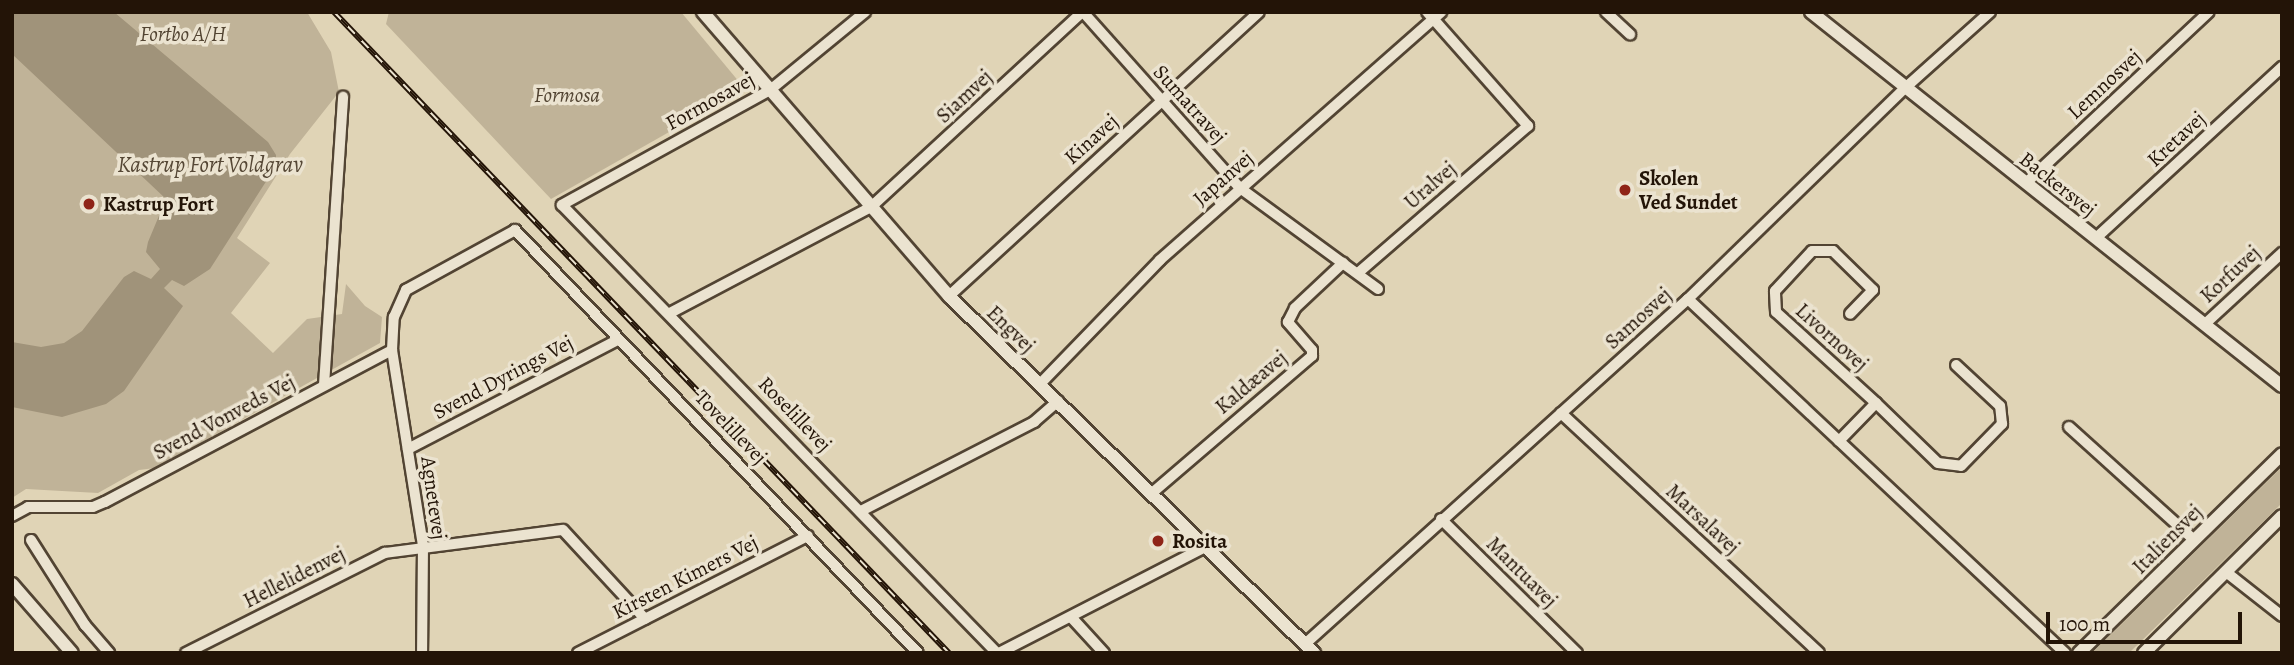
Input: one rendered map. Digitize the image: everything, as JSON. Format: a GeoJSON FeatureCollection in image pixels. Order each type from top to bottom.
{"type":"FeatureCollection","features":[{"type":"Feature","properties":{"kind":"street","name":"Engvej"},"geometry":{"type":"LineString","coordinates":[[703,12],[949,296],[1310,648]]}},
{"type":"Feature","properties":{"kind":"street","name":"Formosavej"},"geometry":{"type":"LineString","coordinates":[[562,205],[770,90],[865,12]]}},
{"type":"Feature","properties":{"kind":"street","name":"Sumatravej"},"geometry":{"type":"LineString","coordinates":[[1082,12],[1240,188],[1378,289]]}},
{"type":"Feature","properties":{"kind":"street","name":"Siamvej"},"geometry":{"type":"LineString","coordinates":[[872,207],[1082,12]]}},
{"type":"Feature","properties":{"kind":"street","name":"Kinavej"},"geometry":{"type":"LineString","coordinates":[[949,296],[1259,12]]}},
{"type":"Feature","properties":{"kind":"street"},"geometry":{"type":"LineString","coordinates":[[1606,12],[1630,34]]}},
{"type":"Feature","properties":{"kind":"street","name":"Backersvej"},"geometry":{"type":"LineString","coordinates":[[1811,12],[2282,386]]}},
{"type":"Feature","properties":{"kind":"street","name":"Samosvej"},"geometry":{"type":"LineString","coordinates":[[1310,648],[1441,519],[1688,299],[1905,88],[1990,12]]}},
{"type":"Feature","properties":{"kind":"street","name":"Lemnosvej"},"geometry":{"type":"LineString","coordinates":[[2026,183],[2209,12]]}},
{"type":"Feature","properties":{"kind":"street","name":"Uralvej"},"geometry":{"type":"LineString","coordinates":[[1358,273],[1528,126],[1433,15]]}},
{"type":"Feature","properties":{"kind":"street","name":"Japanvej"},"geometry":{"type":"LineString","coordinates":[[1040,384],[1160,260],[1433,15]]}},
{"type":"Feature","properties":{"kind":"street","name":"Kretavej"},"geometry":{"type":"LineString","coordinates":[[2096,238],[2282,67]]}},
{"type":"Feature","properties":{"kind":"street"},"geometry":{"type":"LineString","coordinates":[[324,385],[342,97]]}},
{"type":"Feature","properties":{"kind":"street","name":"Roselillevej"},"geometry":{"type":"LineString","coordinates":[[562,205],[998,653]]}},
{"type":"Feature","properties":{"kind":"street"},"geometry":{"type":"LineString","coordinates":[[670,313],[872,207]]}},
{"type":"Feature","properties":{"kind":"street","name":"Tovelillevej"},"geometry":{"type":"LineString","coordinates":[[392,350],[394,317],[406,290],[515,230],[918,653]]}},
{"type":"Feature","properties":{"kind":"street","name":"Livornovej"},"geometry":{"type":"LineString","coordinates":[[1850,314],[1873,290],[1833,251],[1812,251],[1775,291],[1776,312],[1938,463],[1961,466],[2002,424],[2000,406],[1956,365]]}},
{"type":"Feature","properties":{"kind":"street","name":"Korfuvej"},"geometry":{"type":"LineString","coordinates":[[2205,324],[2282,253]]}},
{"type":"Feature","properties":{"kind":"street","name":"Kaldæavej"},"geometry":{"type":"LineString","coordinates":[[1152,493],[1312,356],[1312,350],[1288,322],[1295,308],[1343,263]]}},
{"type":"Feature","properties":{"kind":"street"},"geometry":{"type":"LineString","coordinates":[[1688,299],[2065,653]]}},
{"type":"Feature","properties":{"kind":"street","name":"Svend Dyrings Vej"},"geometry":{"type":"LineString","coordinates":[[408,449],[617,340]]}},
{"type":"Feature","properties":{"kind":"street","name":"Svend Vonveds Vej"},"geometry":{"type":"LineString","coordinates":[[12,516],[29,507],[93,507],[105,502],[392,350]]}},
{"type":"Feature","properties":{"kind":"street","name":"Agnetevej"},"geometry":{"type":"LineString","coordinates":[[392,350],[423,545],[422,653]]}},
{"type":"Feature","properties":{"kind":"street"},"geometry":{"type":"LineString","coordinates":[[860,511],[1034,422],[1058,401]]}},
{"type":"Feature","properties":{"kind":"street"},"geometry":{"type":"LineString","coordinates":[[1839,441],[1876,403]]}},
{"type":"Feature","properties":{"kind":"street","name":"Marsalavej"},"geometry":{"type":"LineString","coordinates":[[1561,413],[1819,653]]}},
{"type":"Feature","properties":{"kind":"street"},"geometry":{"type":"LineString","coordinates":[[2069,427],[2193,539]]}},
{"type":"Feature","properties":{"kind":"street","name":"Italiensvej"},"geometry":{"type":"LineString","coordinates":[[2079,653],[2282,454]]}},
{"type":"Feature","properties":{"kind":"street"},"geometry":{"type":"LineString","coordinates":[[2144,653],[2282,516]]}},
{"type":"Feature","properties":{"kind":"street","name":"Mantuavej"},"geometry":{"type":"LineString","coordinates":[[1441,519],[1577,653]]}},
{"type":"Feature","properties":{"kind":"street","name":"Hellelidenvej"},"geometry":{"type":"LineString","coordinates":[[186,653],[384,553],[423,545],[563,530],[645,620]]}},
{"type":"Feature","properties":{"kind":"street","name":"Kirsten Kimers Vej"},"geometry":{"type":"LineString","coordinates":[[578,653],[808,536]]}},
{"type":"Feature","properties":{"kind":"street"},"geometry":{"type":"LineString","coordinates":[[31,540],[85,625],[109,653]]}},
{"type":"Feature","properties":{"kind":"street"},"geometry":{"type":"LineString","coordinates":[[998,653],[1207,545]]}},
{"type":"Feature","properties":{"kind":"street"},"geometry":{"type":"LineString","coordinates":[[2226,572],[2282,616]]}},
{"type":"Feature","properties":{"kind":"street"},"geometry":{"type":"LineString","coordinates":[[12,584],[72,653]]}},
{"type":"Feature","properties":{"kind":"street"},"geometry":{"type":"LineString","coordinates":[[1071,617],[1104,653]]}},
{"type":"Feature","properties":{"kind":"green space","name":"Fortbo A/H"},"geometry":{"type":"Polygon","coordinates":[[[12,12],[307,12],[331,52],[339,92],[290,154],[237,238],[270,263],[231,313],[273,353],[307,319],[342,314],[346,284],[365,306],[382,317],[380,343],[155,468],[139,470],[98,493],[26,489],[12,498],[12,12]]]}},
{"type":"Feature","properties":{"kind":"green space","name":"Formosa"},"geometry":{"type":"Polygon","coordinates":[[[389,12],[681,12],[745,89],[551,199],[386,24],[389,12]]]}},
{"type":"Feature","properties":{"kind":"green space"},"geometry":{"type":"Polygon","coordinates":[[[2282,467],[2282,503],[2217,567],[2129,653],[2092,653],[2282,467]]]}},
{"type":"Feature","properties":{"kind":"water","name":"Kastrup Fort Voldgrav"},"geometry":{"type":"Polygon","coordinates":[[[12,12],[114,12],[268,142],[276,155],[276,166],[210,269],[184,286],[172,280],[164,288],[183,306],[124,391],[106,404],[62,417],[12,407],[12,342],[41,347],[64,343],[82,331],[124,277],[134,271],[151,279],[160,269],[146,252],[166,199],[12,54],[12,12]]]}},
{"type":"Feature","properties":{"kind":"railway"},"geometry":{"type":"LineString","coordinates":[[334,12],[949,653]]}},
{"type":"Feature","properties":{"kind":"place","name":"Skolen Ved Sundet"},"geometry":{"type":"Point","coordinates":[1625,190]}},
{"type":"Feature","properties":{"kind":"place","name":"Kastrup Fort"},"geometry":{"type":"Point","coordinates":[89,204]}},
{"type":"Feature","properties":{"kind":"place","name":"Rosita"},"geometry":{"type":"Point","coordinates":[1158,541]}}]}
